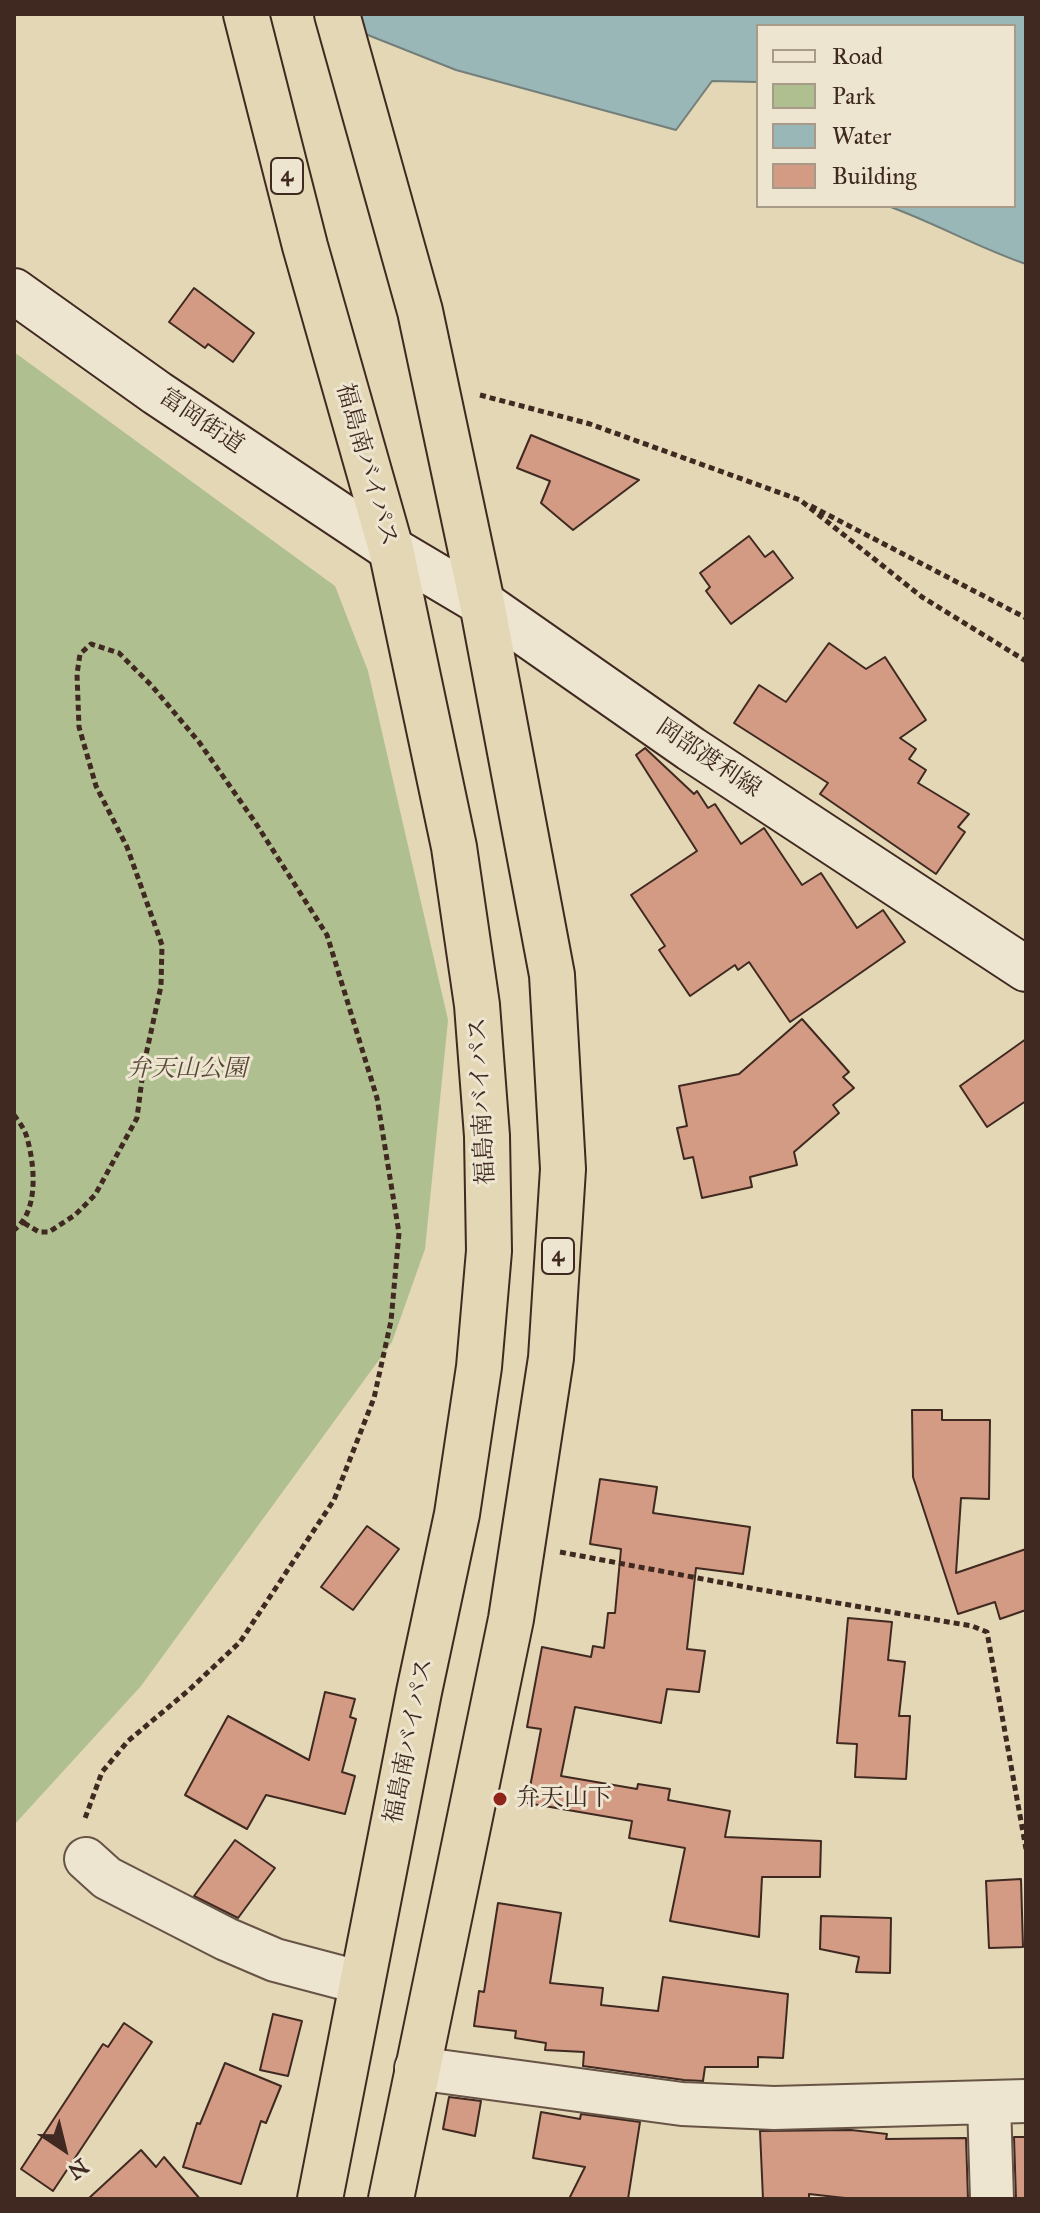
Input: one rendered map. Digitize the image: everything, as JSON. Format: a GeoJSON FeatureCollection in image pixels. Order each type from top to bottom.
{"type":"FeatureCollection","features":[{"type":"Feature","properties":{"kind":"highway","name":"福島南バイパス"},"geometry":{"type":"LineString","coordinates":[[246,14],[330,337],[391,549],[454,847],[477,1005],[487,1136],[489,1251],[479,1367],[457,1514],[320,2199]]}},
{"type":"Feature","properties":{"kind":"highway","name":"4"},"geometry":{"type":"LineString","coordinates":[[337,14],[420,311],[482,603],[552,975],[563,1169],[551,1358],[511,1619],[391,2199]]}},
{"type":"Feature","properties":{"kind":"main road","name":"富岡街道"},"geometry":{"type":"LineString","coordinates":[[14,291],[157,393],[391,549]]}},
{"type":"Feature","properties":{"kind":"main road","name":"岡部渡利線"},"geometry":{"type":"LineString","coordinates":[[391,549],[482,603],[691,749],[1026,969]]}},
{"type":"Feature","properties":{"kind":"street"},"geometry":{"type":"LineString","coordinates":[[86,1859],[107,1878],[226,1939],[275,1960],[362,1983]]}},
{"type":"Feature","properties":{"kind":"street"},"geometry":{"type":"LineString","coordinates":[[416,2068],[682,2104],[774,2108],[1008,2102],[992,2199]]}},
{"type":"Feature","properties":{"kind":"path"},"geometry":{"type":"LineString","coordinates":[[435,388],[477,394],[590,424],[800,500],[1026,618]]}},
{"type":"Feature","properties":{"kind":"path"},"geometry":{"type":"LineString","coordinates":[[800,500],[922,597],[1026,661]]}},
{"type":"Feature","properties":{"kind":"path"},"geometry":{"type":"LineString","coordinates":[[24,1223],[39,1232],[49,1232],[75,1215],[95,1195],[137,1118],[144,1064],[161,986],[162,945],[127,847],[96,786],[79,727],[77,674],[80,654],[91,644],[119,653],[152,686],[199,742],[255,822],[327,935],[377,1098],[399,1233],[391,1321],[374,1398],[334,1500],[240,1642],[128,1741],[102,1772],[83,1823],[81,1846],[86,1859]]}},
{"type":"Feature","properties":{"kind":"path"},"geometry":{"type":"LineString","coordinates":[[14,1115],[26,1134],[31,1157],[31,1197],[24,1223],[14,1230]]}},
{"type":"Feature","properties":{"kind":"path"},"geometry":{"type":"LineString","coordinates":[[522,1544],[972,1626],[987,1632],[1026,1849]]}},
{"type":"Feature","properties":{"kind":"green space","name":"弁天山公園"},"geometry":{"type":"Polygon","coordinates":[[[14,352],[335,586],[368,671],[448,1020],[425,1249],[392,1342],[141,1686],[14,1825],[14,352]]]}},
{"type":"Feature","properties":{"kind":"water"},"geometry":{"type":"Polygon","coordinates":[[[315,14],[1026,14],[1026,264],[893,208],[1016,208],[1016,24],[756,24],[756,82],[712,81],[676,130],[456,70],[315,14]]]}},
{"type":"Feature","properties":{"kind":"building"},"geometry":{"type":"Polygon","coordinates":[[[194,288],[254,333],[233,362],[208,344],[205,348],[169,322],[194,288]]]}},
{"type":"Feature","properties":{"kind":"building"},"geometry":{"type":"Polygon","coordinates":[[[531,435],[639,480],[573,530],[541,503],[550,481],[517,468],[531,435]]]}},
{"type":"Feature","properties":{"kind":"building"},"geometry":{"type":"Polygon","coordinates":[[[749,536],[765,557],[773,551],[793,578],[731,624],[706,591],[710,587],[700,573],[749,536]]]}},
{"type":"Feature","properties":{"kind":"building"},"geometry":{"type":"Polygon","coordinates":[[[829,643],[866,669],[885,657],[926,720],[900,738],[916,749],[909,759],[926,770],[918,783],[969,814],[958,827],[965,832],[936,874],[820,794],[828,783],[734,723],[759,685],[786,702],[829,643]]]}},
{"type":"Feature","properties":{"kind":"building"},"geometry":{"type":"Polygon","coordinates":[[[645,748],[694,794],[697,791],[708,808],[715,804],[741,844],[764,828],[802,885],[821,873],[857,928],[883,910],[905,942],[790,1022],[749,962],[738,970],[735,965],[690,996],[659,950],[665,946],[631,895],[697,851],[636,755],[645,748]]]}},
{"type":"Feature","properties":{"kind":"building"},"geometry":{"type":"Polygon","coordinates":[[[802,1019],[849,1072],[843,1077],[854,1088],[833,1105],[839,1113],[794,1152],[797,1165],[750,1177],[752,1187],[702,1198],[693,1157],[684,1159],[677,1128],[687,1126],[679,1086],[739,1074],[802,1019]]]}},
{"type":"Feature","properties":{"kind":"building"},"geometry":{"type":"Polygon","coordinates":[[[1026,1039],[1026,1101],[987,1127],[960,1086],[1026,1039]]]}},
{"type":"Feature","properties":{"kind":"building"},"geometry":{"type":"Polygon","coordinates":[[[912,1410],[942,1410],[942,1420],[990,1420],[989,1499],[961,1498],[956,1573],[1026,1549],[1026,1610],[1000,1619],[995,1602],[958,1614],[913,1477],[912,1410]]]}},
{"type":"Feature","properties":{"kind":"building"},"geometry":{"type":"Polygon","coordinates":[[[600,1479],[657,1487],[653,1513],[750,1527],[743,1574],[696,1568],[687,1649],[705,1651],[699,1692],[667,1689],[661,1723],[575,1707],[561,1776],[637,1789],[638,1784],[670,1789],[668,1800],[730,1811],[725,1837],[821,1841],[820,1877],[762,1877],[759,1937],[670,1921],[685,1848],[629,1838],[632,1821],[527,1803],[541,1729],[527,1727],[542,1647],[591,1657],[593,1646],[604,1648],[608,1613],[615,1613],[621,1549],[590,1544],[600,1479]]]}},
{"type":"Feature","properties":{"kind":"building"},"geometry":{"type":"Polygon","coordinates":[[[367,1526],[399,1549],[353,1610],[321,1587],[367,1526]]]}},
{"type":"Feature","properties":{"kind":"building"},"geometry":{"type":"Polygon","coordinates":[[[848,1618],[892,1622],[888,1660],[905,1662],[899,1716],[910,1716],[906,1779],[855,1777],[857,1744],[837,1743],[848,1618]]]}},
{"type":"Feature","properties":{"kind":"building"},"geometry":{"type":"Polygon","coordinates":[[[325,1692],[355,1699],[350,1717],[356,1719],[342,1772],[355,1776],[345,1814],[266,1795],[247,1829],[185,1795],[228,1716],[309,1760],[325,1692]]]}},
{"type":"Feature","properties":{"kind":"building"},"geometry":{"type":"Polygon","coordinates":[[[235,1840],[275,1868],[238,1918],[194,1896],[235,1840]]]}},
{"type":"Feature","properties":{"kind":"building"},"geometry":{"type":"Polygon","coordinates":[[[1021,1879],[1023,1947],[989,1948],[986,1881],[1021,1879]]]}},
{"type":"Feature","properties":{"kind":"building"},"geometry":{"type":"Polygon","coordinates":[[[498,1903],[561,1913],[550,1983],[603,1988],[601,2005],[658,2011],[663,1977],[788,1994],[783,2058],[758,2057],[758,2067],[705,2067],[703,2081],[684,2080],[583,2066],[584,2052],[545,2050],[546,2043],[515,2038],[516,2031],[474,2026],[479,1991],[484,1992],[498,1903]]]}},
{"type":"Feature","properties":{"kind":"building"},"geometry":{"type":"Polygon","coordinates":[[[821,1916],[891,1918],[890,1973],[856,1972],[859,1957],[820,1949],[821,1916]]]}},
{"type":"Feature","properties":{"kind":"building"},"geometry":{"type":"Polygon","coordinates":[[[273,2014],[302,2021],[288,2076],[260,2070],[273,2014]]]}},
{"type":"Feature","properties":{"kind":"building"},"geometry":{"type":"Polygon","coordinates":[[[124,2023],[152,2042],[53,2191],[21,2169],[103,2044],[108,2047],[124,2023]]]}},
{"type":"Feature","properties":{"kind":"building"},"geometry":{"type":"Polygon","coordinates":[[[225,2063],[281,2086],[266,2123],[261,2121],[241,2184],[183,2167],[197,2123],[200,2124],[225,2063]]]}},
{"type":"Feature","properties":{"kind":"building"},"geometry":{"type":"Polygon","coordinates":[[[449,2097],[481,2101],[475,2136],[443,2129],[449,2097]]]}},
{"type":"Feature","properties":{"kind":"building"},"geometry":{"type":"Polygon","coordinates":[[[541,2112],[580,2119],[581,2114],[640,2122],[628,2199],[569,2199],[585,2167],[533,2158],[541,2112]]]}},
{"type":"Feature","properties":{"kind":"building"},"geometry":{"type":"Polygon","coordinates":[[[851,2130],[887,2134],[886,2139],[966,2138],[968,2199],[854,2199],[809,2194],[809,2199],[763,2199],[760,2131],[851,2130]]]}},
{"type":"Feature","properties":{"kind":"building"},"geometry":{"type":"Polygon","coordinates":[[[1014,2137],[1026,2137],[1026,2199],[1016,2199],[1014,2137]]]}},
{"type":"Feature","properties":{"kind":"building"},"geometry":{"type":"Polygon","coordinates":[[[141,2150],[156,2167],[164,2157],[200,2199],[88,2199],[141,2150]]]}},
{"type":"Feature","properties":{"kind":"place","name":"弁天山下"},"geometry":{"type":"Point","coordinates":[500,1799]}}]}
